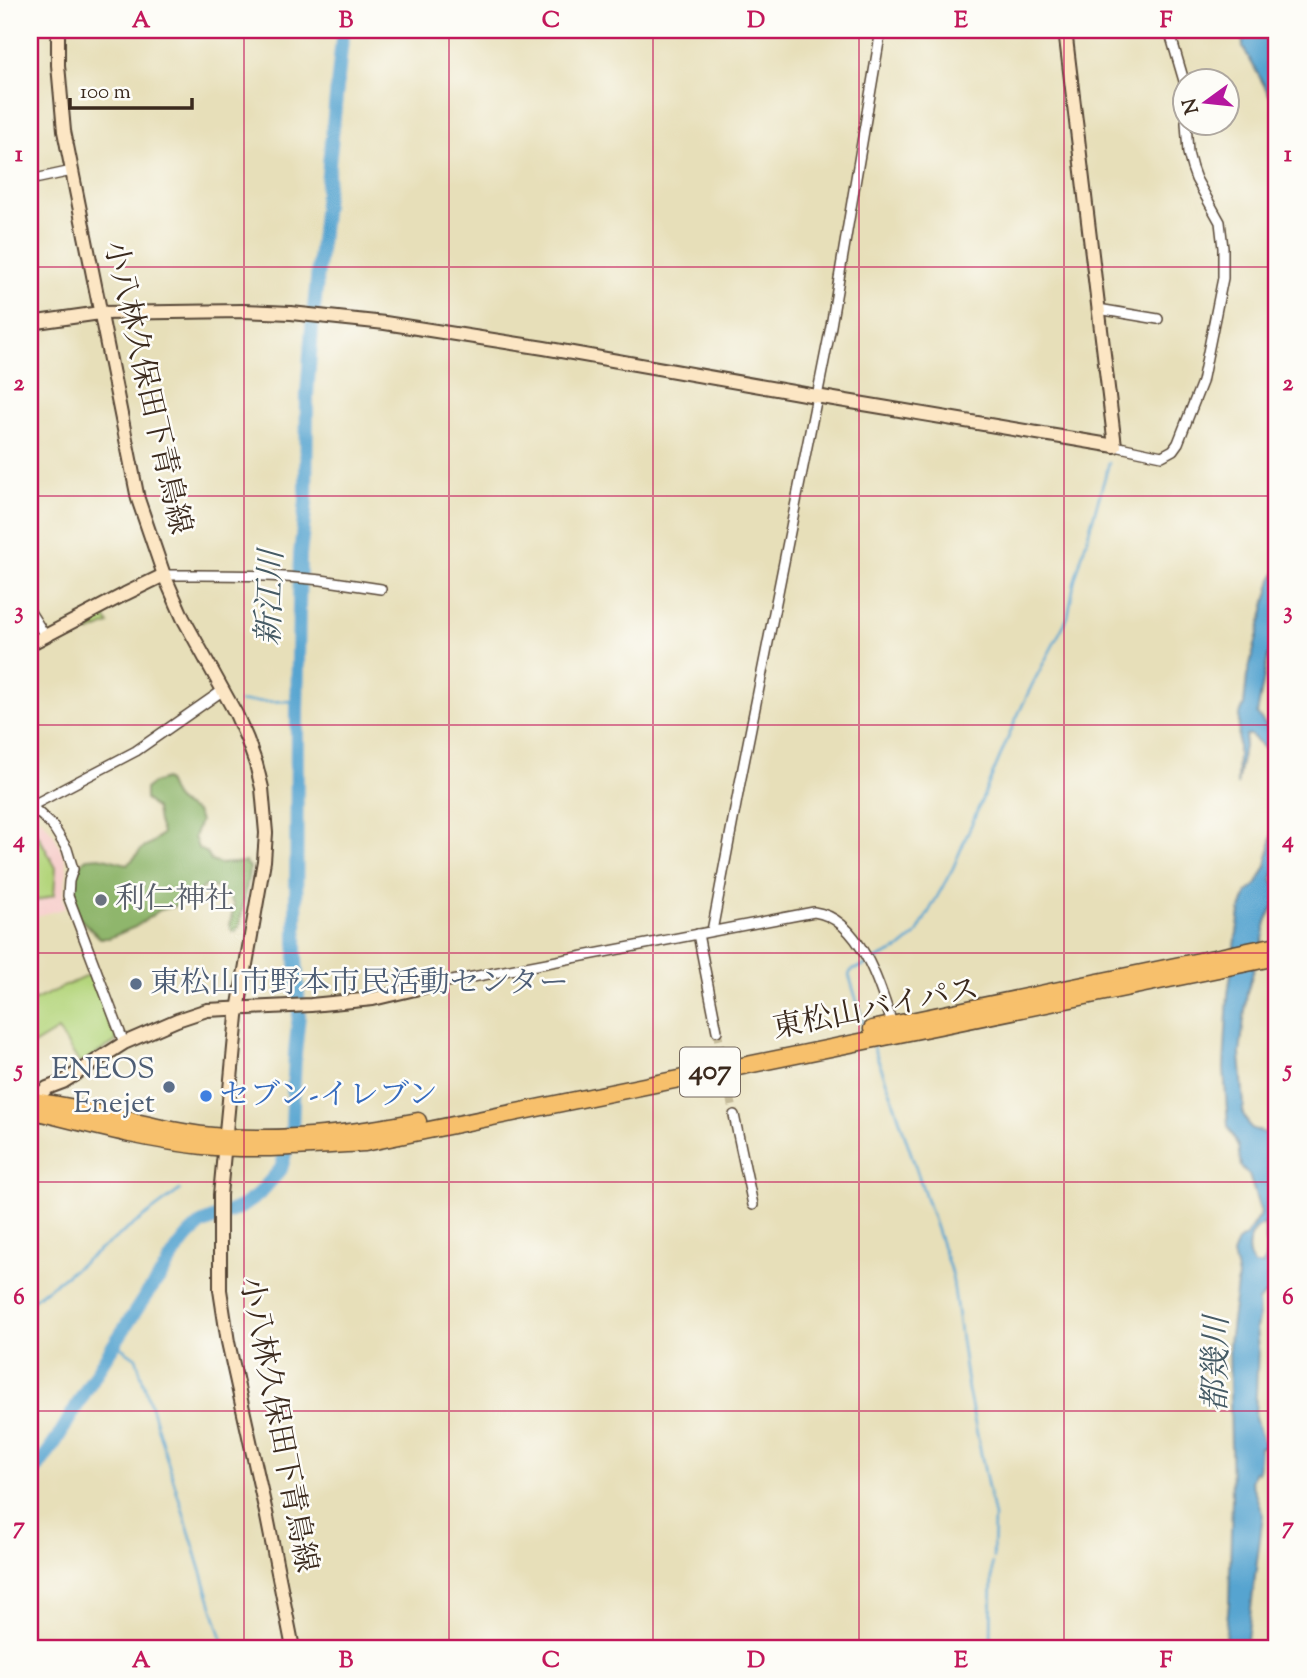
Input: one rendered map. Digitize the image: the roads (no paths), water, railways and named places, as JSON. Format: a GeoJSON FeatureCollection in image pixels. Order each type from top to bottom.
{"type":"FeatureCollection","features":[{"type":"Feature","properties":{"kind":"highway","name":"東松山バイパス"},"geometry":{"type":"LineString","coordinates":[[31,1104],[85,1110],[225,1142],[365,1143],[1116,984],[1277,945]]}},
{"type":"Feature","properties":{"kind":"highway","name":"東松山バイパス"},"geometry":{"type":"LineString","coordinates":[[305,1141],[413,1122],[892,1024],[1277,957]]}},
{"type":"Feature","properties":{"kind":"street","name":"小八林久保田下青鳥線"},"geometry":{"type":"LineString","coordinates":[[58,30],[60,98],[72,171],[138,499],[164,575],[183,618],[247,739],[262,788],[266,833],[262,874],[238,1008],[219,1201],[220,1290],[293,1648]]}},
{"type":"Feature","properties":{"kind":"street"},"geometry":{"type":"LineString","coordinates":[[712,931],[833,314],[881,30]]}},
{"type":"Feature","properties":{"kind":"street"},"geometry":{"type":"LineString","coordinates":[[1065,30],[1115,446]]}},
{"type":"Feature","properties":{"kind":"street"},"geometry":{"type":"LineString","coordinates":[[1169,30],[1180,66]]}},
{"type":"Feature","properties":{"kind":"street"},"geometry":{"type":"LineString","coordinates":[[30,323],[100,313],[232,311],[291,313],[386,323],[1162,456],[1173,450],[1178,443],[1202,382],[1223,278],[1220,222],[1196,179],[1188,153],[1187,136]]}},
{"type":"Feature","properties":{"kind":"street"},"geometry":{"type":"LineString","coordinates":[[30,180],[72,171]]}},
{"type":"Feature","properties":{"kind":"street"},"geometry":{"type":"LineString","coordinates":[[1098,309],[1158,319]]}},
{"type":"Feature","properties":{"kind":"street"},"geometry":{"type":"LineString","coordinates":[[30,645],[164,575],[278,577],[322,580],[381,589]]}},
{"type":"Feature","properties":{"kind":"street"},"geometry":{"type":"LineString","coordinates":[[30,612],[46,637]]}},
{"type":"Feature","properties":{"kind":"street"},"geometry":{"type":"LineString","coordinates":[[124,1043],[68,896],[73,869],[67,849],[52,825],[30,805],[136,751],[222,691]]}},
{"type":"Feature","properties":{"kind":"street"},"geometry":{"type":"LineString","coordinates":[[31,1104],[47,1088],[63,1082],[124,1043],[207,1010],[373,999],[814,912],[824,913],[845,927],[862,951],[883,995],[892,1024]]}},
{"type":"Feature","properties":{"kind":"street"},"geometry":{"type":"LineString","coordinates":[[698,934],[718,1031]]}},
{"type":"Feature","properties":{"kind":"street"},"geometry":{"type":"LineString","coordinates":[[734,1115],[752,1205]]}},
{"type":"Feature","properties":{"kind":"water"},"geometry":{"type":"Polygon","coordinates":[[[1242,30],[1271,30],[1277,48],[1277,106],[1243,47],[1242,30]]]}},
{"type":"Feature","properties":{"kind":"water"},"geometry":{"type":"Polygon","coordinates":[[[1277,571],[1277,625],[1257,714],[1277,739],[1277,785],[1272,763],[1265,749],[1251,735],[1246,735],[1237,785],[1239,717],[1272,579],[1277,571]]]}},
{"type":"Feature","properties":{"kind":"water"},"geometry":{"type":"Polygon","coordinates":[[[1277,785],[1277,866],[1272,879],[1277,897],[1266,921],[1247,993],[1240,1054],[1244,1105],[1242,1112],[1251,1128],[1267,1134],[1277,1236],[1277,1275],[1273,1288],[1258,1301],[1259,1316],[1256,1328],[1258,1349],[1255,1418],[1265,1447],[1260,1447],[1258,1473],[1255,1471],[1251,1482],[1263,1515],[1247,1639],[1244,1648],[1224,1648],[1229,1603],[1232,1498],[1229,1343],[1238,1277],[1233,1254],[1238,1241],[1246,1236],[1261,1213],[1249,1175],[1241,1167],[1238,1146],[1228,1126],[1224,1068],[1228,994],[1240,912],[1247,893],[1257,884],[1266,866],[1277,785]],[[1264,1223],[1251,1236],[1249,1242],[1249,1253],[1254,1265],[1263,1265],[1265,1260],[1264,1223]]]}},
{"type":"Feature","properties":{"kind":"waterway","name":"新江川"},"geometry":{"type":"LineString","coordinates":[[30,1478],[179,1247],[201,1224],[241,1207],[258,1195],[281,1169],[292,1128],[299,1015],[296,957],[297,713],[300,555],[306,502],[307,395],[343,30]]}},
{"type":"Feature","properties":{"kind":"waterway"},"geometry":{"type":"LineString","coordinates":[[1057,30],[1072,142]]}},
{"type":"Feature","properties":{"kind":"waterway"},"geometry":{"type":"LineString","coordinates":[[873,961],[899,949],[916,935],[953,868],[1016,719],[1068,617],[1074,583],[1109,463]]}},
{"type":"Feature","properties":{"kind":"waterway"},"geometry":{"type":"LineString","coordinates":[[240,702],[297,701]]}},
{"type":"Feature","properties":{"kind":"waterway"},"geometry":{"type":"LineString","coordinates":[[865,1028],[849,975],[851,971],[867,964]]}},
{"type":"Feature","properties":{"kind":"waterway"},"geometry":{"type":"LineString","coordinates":[[873,1047],[952,1275],[968,1390],[994,1517],[993,1558]]}},
{"type":"Feature","properties":{"kind":"waterway"},"geometry":{"type":"LineString","coordinates":[[30,1302],[180,1190]]}},
{"type":"Feature","properties":{"kind":"waterway"},"geometry":{"type":"LineString","coordinates":[[116,1344],[136,1358],[225,1648]]}},
{"type":"Feature","properties":{"kind":"waterway"},"geometry":{"type":"LineString","coordinates":[[991,1648],[992,1563]]}},
{"type":"Feature","properties":{"kind":"tunnel"},"geometry":{"type":"LineString","coordinates":[[717,1031],[734,1115]]}},
{"type":"Feature","properties":{"kind":"place","name":"利仁神社"},"geometry":{"type":"Point","coordinates":[101,900]}},
{"type":"Feature","properties":{"kind":"place","name":"東松山市野本市民活動センター"},"geometry":{"type":"Point","coordinates":[136,984]}},
{"type":"Feature","properties":{"kind":"place","name":"ENEOS Enejet"},"geometry":{"type":"Point","coordinates":[169,1087]}},
{"type":"Feature","properties":{"kind":"place","name":"セブン-イレブン"},"geometry":{"type":"Point","coordinates":[206,1096]}},
{"type":"Feature","properties":{"kind":"water label","name":"都幾川"},"geometry":{"type":"Point","coordinates":[1218,1364]}}]}
